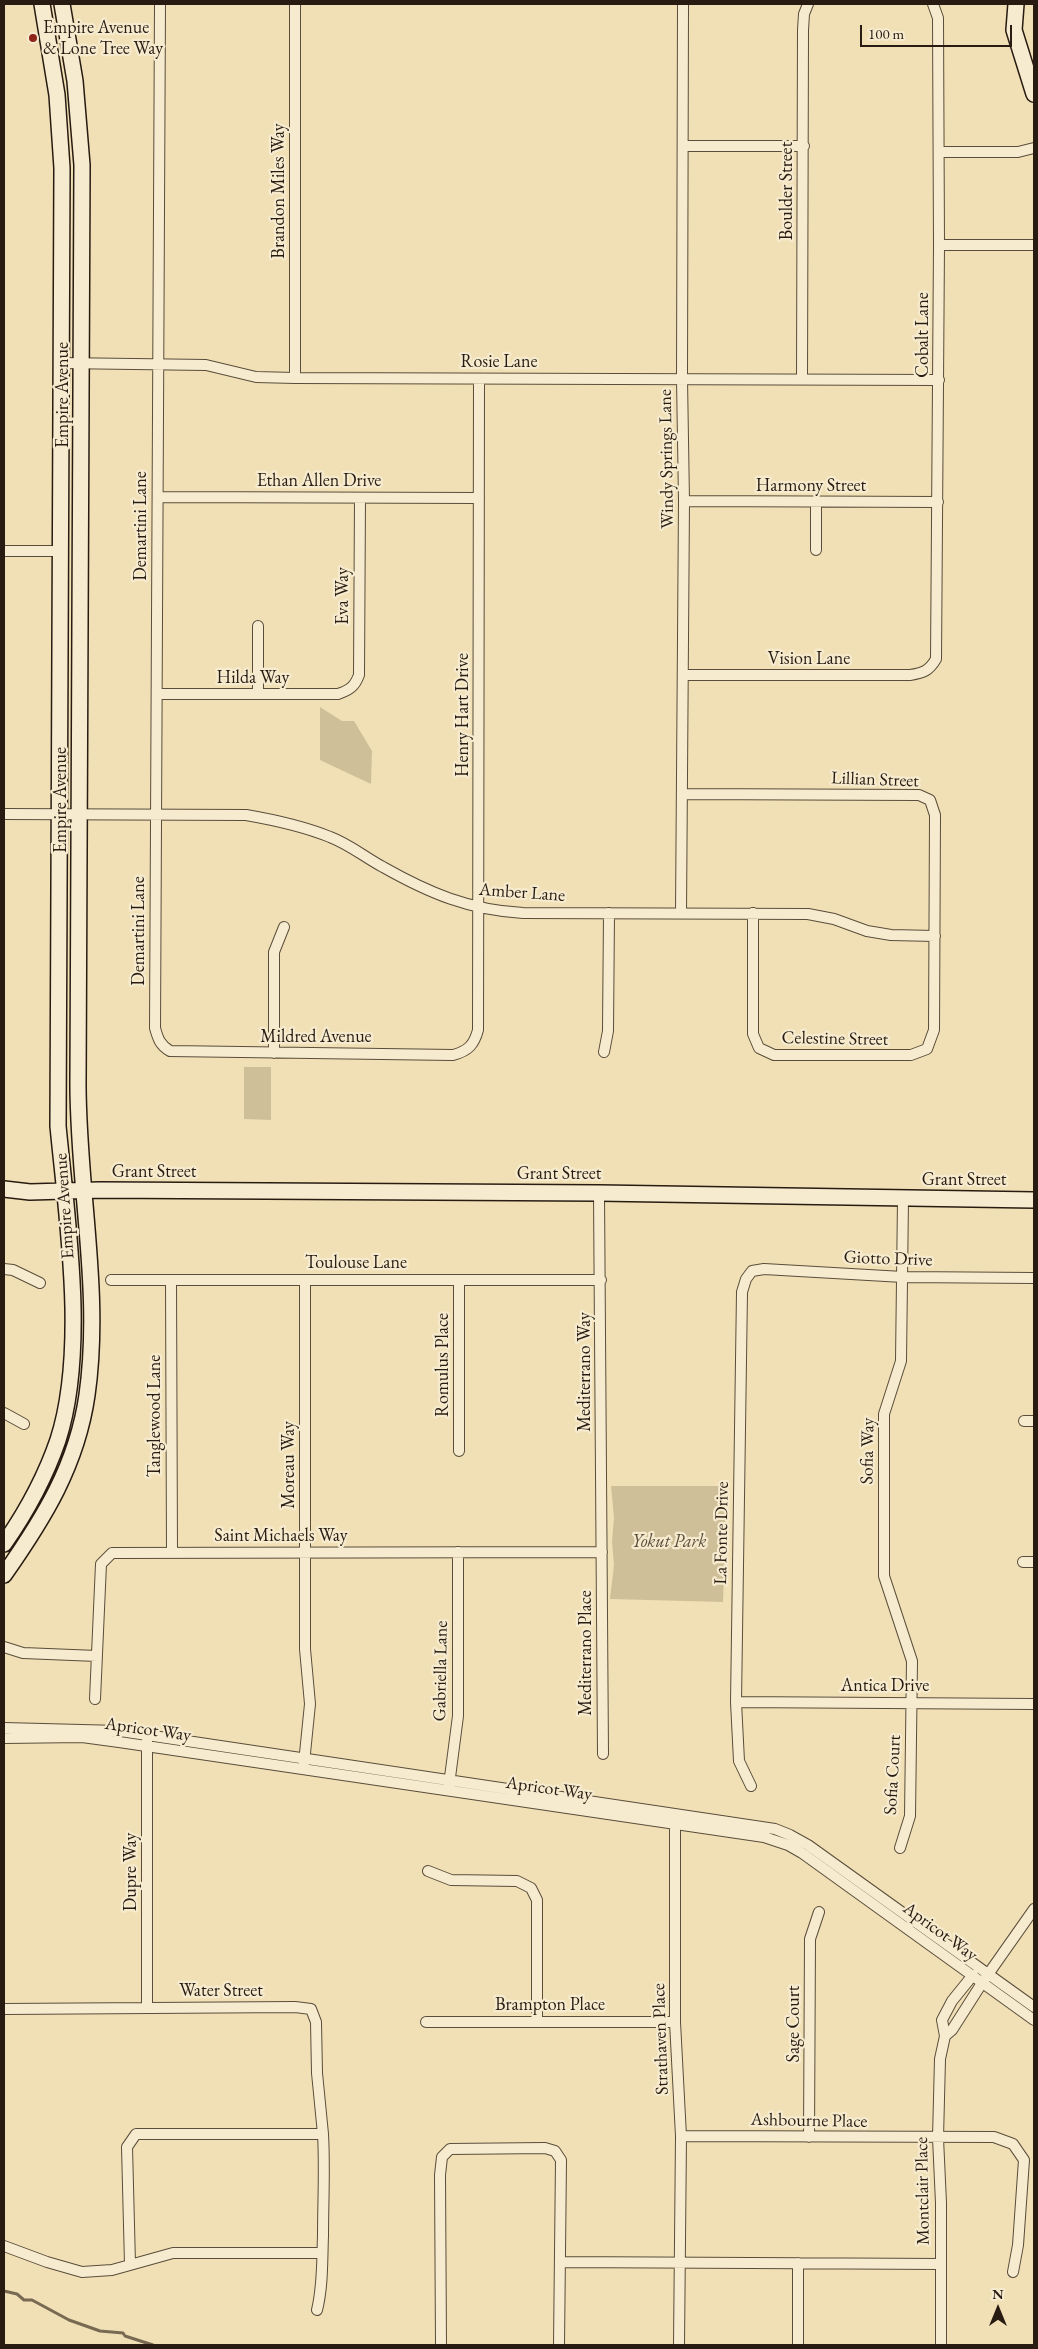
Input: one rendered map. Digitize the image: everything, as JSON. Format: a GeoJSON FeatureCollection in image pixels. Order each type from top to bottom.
{"type":"FeatureCollection","features":[{"type":"Feature","properties":{"kind":"street","name":"Empire Avenue"},"geometry":{"type":"LineString","coordinates":[[4,1544],[22,1518],[41,1483],[58,1438],[68,1396],[73,1341],[64,1190],[58,1126],[62,168],[60,123],[42,4]]}},
{"type":"Feature","properties":{"kind":"street","name":"Empire Avenue"},"geometry":{"type":"LineString","coordinates":[[4,1575],[38,1526],[59,1489],[77,1441],[87,1397],[93,1339],[84,1190],[77,1123],[80,814],[81,147],[75,80],[62,4]]}},
{"type":"Feature","properties":{"kind":"street","name":"Demartini Lane"},"geometry":{"type":"LineString","coordinates":[[160,4],[155,1028],[158,1040],[163,1047]]}},
{"type":"Feature","properties":{"kind":"street","name":"Brandon Miles Way"},"geometry":{"type":"LineString","coordinates":[[295,4],[295,378]]}},
{"type":"Feature","properties":{"kind":"street","name":"Windy Springs Lane"},"geometry":{"type":"LineString","coordinates":[[681,913],[684,675],[682,379],[683,4]]}},
{"type":"Feature","properties":{"kind":"street","name":"Boulder Street"},"geometry":{"type":"LineString","coordinates":[[802,379],[804,14],[808,4]]}},
{"type":"Feature","properties":{"kind":"street","name":"Cobalt Lane"},"geometry":{"type":"LineString","coordinates":[[932,667],[936,659],[937,650],[939,380],[938,18],[937,10],[933,4]]}},
{"type":"Feature","properties":{"kind":"street"},"geometry":{"type":"LineString","coordinates":[[1016,4],[1014,30],[1034,94]]}},
{"type":"Feature","properties":{"kind":"street"},"geometry":{"type":"LineString","coordinates":[[684,146],[804,146]]}},
{"type":"Feature","properties":{"kind":"street"},"geometry":{"type":"LineString","coordinates":[[939,152],[1018,152],[1034,148]]}},
{"type":"Feature","properties":{"kind":"street"},"geometry":{"type":"LineString","coordinates":[[939,245],[1034,245]]}},
{"type":"Feature","properties":{"kind":"street","name":"Rosie Lane"},"geometry":{"type":"LineString","coordinates":[[61,363],[206,365],[256,377],[295,378],[939,380]]}},
{"type":"Feature","properties":{"kind":"street","name":"Henry Hart Drive"},"geometry":{"type":"LineString","coordinates":[[470,1049],[475,1041],[478,1030],[479,378]]}},
{"type":"Feature","properties":{"kind":"street","name":"Ethan Allen Drive"},"geometry":{"type":"LineString","coordinates":[[158,497],[479,498]]}},
{"type":"Feature","properties":{"kind":"street","name":"Eva Way"},"geometry":{"type":"LineString","coordinates":[[349,691],[359,674],[360,498]]}},
{"type":"Feature","properties":{"kind":"street","name":"Harmony Street"},"geometry":{"type":"LineString","coordinates":[[684,501],[938,502]]}},
{"type":"Feature","properties":{"kind":"street"},"geometry":{"type":"LineString","coordinates":[[816,502],[816,550]]}},
{"type":"Feature","properties":{"kind":"street"},"geometry":{"type":"LineString","coordinates":[[4,551],[61,551]]}},
{"type":"Feature","properties":{"kind":"street"},"geometry":{"type":"LineString","coordinates":[[258,626],[258,694]]}},
{"type":"Feature","properties":{"kind":"street","name":"Vision Lane"},"geometry":{"type":"LineString","coordinates":[[684,675],[910,675],[923,673],[932,667]]}},
{"type":"Feature","properties":{"kind":"street","name":"Hilda Way"},"geometry":{"type":"LineString","coordinates":[[157,694],[338,694],[349,691]]}},
{"type":"Feature","properties":{"kind":"street","name":"Lillian Street"},"geometry":{"type":"LineString","coordinates":[[682,794],[919,795],[930,800],[935,815],[934,1030],[927,1049]]}},
{"type":"Feature","properties":{"kind":"street","name":"Amber Lane"},"geometry":{"type":"LineString","coordinates":[[4,814],[246,815],[284,822],[332,838],[435,894],[478,907],[516,912],[808,914],[834,919],[867,931],[892,935],[935,936]]}},
{"type":"Feature","properties":{"kind":"street"},"geometry":{"type":"LineString","coordinates":[[604,1052],[608,1031],[609,913]]}},
{"type":"Feature","properties":{"kind":"street","name":"Celestine Street"},"geometry":{"type":"LineString","coordinates":[[753,913],[754,1034],[759,1048],[774,1055],[911,1056],[927,1049]]}},
{"type":"Feature","properties":{"kind":"street"},"geometry":{"type":"LineString","coordinates":[[274,1053],[274,952],[284,927]]}},
{"type":"Feature","properties":{"kind":"street","name":"Mildred Avenue"},"geometry":{"type":"LineString","coordinates":[[163,1047],[170,1051],[181,1053],[453,1055],[470,1049]]}},
{"type":"Feature","properties":{"kind":"street"},"geometry":{"type":"LineString","coordinates":[[4,1190],[30,1192],[64,1190]]}},
{"type":"Feature","properties":{"kind":"street","name":"Grant Street"},"geometry":{"type":"LineString","coordinates":[[64,1190],[600,1193],[1034,1200]]}},
{"type":"Feature","properties":{"kind":"street","name":"Mediterrano Way"},"geometry":{"type":"LineString","coordinates":[[600,1193],[602,1552]]}},
{"type":"Feature","properties":{"kind":"street","name":"Sofia Way"},"geometry":{"type":"LineString","coordinates":[[903,1199],[901,1361],[884,1414],[884,1576],[912,1661],[912,1702]]}},
{"type":"Feature","properties":{"kind":"street"},"geometry":{"type":"LineString","coordinates":[[4,1269],[13,1270],[40,1283]]}},
{"type":"Feature","properties":{"kind":"street","name":"Giotto Drive"},"geometry":{"type":"LineString","coordinates":[[746,1279],[752,1271],[764,1269],[903,1277],[1034,1278]]}},
{"type":"Feature","properties":{"kind":"street","name":"La Fonte Drive"},"geometry":{"type":"LineString","coordinates":[[746,1279],[742,1301],[736,1702],[739,1761],[751,1786]]}},
{"type":"Feature","properties":{"kind":"street","name":"Toulouse Lane"},"geometry":{"type":"LineString","coordinates":[[111,1280],[600,1280]]}},
{"type":"Feature","properties":{"kind":"street","name":"Tanglewood Lane"},"geometry":{"type":"LineString","coordinates":[[171,1280],[172,1552]]}},
{"type":"Feature","properties":{"kind":"street","name":"Moreau Way"},"geometry":{"type":"LineString","coordinates":[[304,1769],[310,1704],[305,1649],[305,1280]]}},
{"type":"Feature","properties":{"kind":"street","name":"Romulus Place"},"geometry":{"type":"LineString","coordinates":[[459,1280],[459,1451]]}},
{"type":"Feature","properties":{"kind":"street"},"geometry":{"type":"LineString","coordinates":[[4,1413],[24,1424]]}},
{"type":"Feature","properties":{"kind":"street","name":"Gabriella Lane"},"geometry":{"type":"LineString","coordinates":[[449,1786],[458,1716],[458,1552]]}},
{"type":"Feature","properties":{"kind":"street","name":"Saint Michaels Way"},"geometry":{"type":"LineString","coordinates":[[95,1699],[101,1564],[112,1553],[602,1552]]}},
{"type":"Feature","properties":{"kind":"street","name":"Mediterrano Place"},"geometry":{"type":"LineString","coordinates":[[602,1552],[602,1754]]}},
{"type":"Feature","properties":{"kind":"street"},"geometry":{"type":"LineString","coordinates":[[1023,1562],[1034,1562]]}},
{"type":"Feature","properties":{"kind":"street"},"geometry":{"type":"LineString","coordinates":[[4,1647],[23,1653],[97,1656]]}},
{"type":"Feature","properties":{"kind":"street","name":"Antica Drive"},"geometry":{"type":"LineString","coordinates":[[736,1702],[1034,1704]]}},
{"type":"Feature","properties":{"kind":"street","name":"Sofia Court"},"geometry":{"type":"LineString","coordinates":[[900,1848],[910,1816],[912,1702]]}},
{"type":"Feature","properties":{"kind":"street","name":"Apricot Way"},"geometry":{"type":"LineString","coordinates":[[4,1728],[89,1729],[304,1769],[449,1786],[675,1819],[764,1837],[788,1845],[802,1853],[973,1975],[985,1978],[1034,2007]]}},
{"type":"Feature","properties":{"kind":"street","name":"Apricot Way"},"geometry":{"type":"LineString","coordinates":[[4,1738],[82,1737],[147,1741],[305,1758],[449,1786]]}},
{"type":"Feature","properties":{"kind":"street","name":"Dupre Way"},"geometry":{"type":"LineString","coordinates":[[147,1741],[147,2008]]}},
{"type":"Feature","properties":{"kind":"street","name":"Apricot Way"},"geometry":{"type":"LineString","coordinates":[[675,1819],[758,1825],[790,1835],[985,1978],[1034,2020]]}},
{"type":"Feature","properties":{"kind":"street","name":"Strathaven Place"},"geometry":{"type":"LineString","coordinates":[[675,1819],[675,2022],[680,2136],[678,2345]]}},
{"type":"Feature","properties":{"kind":"street"},"geometry":{"type":"LineString","coordinates":[[428,1871],[451,1880],[518,1881],[531,1888],[537,1900],[537,2022]]}},
{"type":"Feature","properties":{"kind":"street","name":"Montclair Place"},"geometry":{"type":"LineString","coordinates":[[945,2036],[952,2030],[985,1978],[1034,1909]]}},
{"type":"Feature","properties":{"kind":"street","name":"Sage Court"},"geometry":{"type":"LineString","coordinates":[[809,2137],[810,1939],[819,1912]]}},
{"type":"Feature","properties":{"kind":"street","name":"Montclair Place"},"geometry":{"type":"LineString","coordinates":[[941,2345],[938,2138],[940,2059],[945,2036],[942,2020],[952,2001],[973,1975]]}},
{"type":"Feature","properties":{"kind":"street","name":"Water Street"},"geometry":{"type":"LineString","coordinates":[[4,2009],[295,2007],[311,2009],[316,2022],[317,2073],[323,2134]]}},
{"type":"Feature","properties":{"kind":"street","name":"Brampton Place"},"geometry":{"type":"LineString","coordinates":[[426,2022],[675,2022]]}},
{"type":"Feature","properties":{"kind":"street"},"geometry":{"type":"LineString","coordinates":[[130,2264],[127,2147],[136,2134],[323,2134],[322,2253],[320,2296],[317,2310]]}},
{"type":"Feature","properties":{"kind":"street","name":"Ashbourne Place"},"geometry":{"type":"LineString","coordinates":[[680,2136],[994,2137],[1014,2144],[1024,2160],[1018,2245],[1013,2272]]}},
{"type":"Feature","properties":{"kind":"street"},"geometry":{"type":"LineString","coordinates":[[441,2345],[440,2175],[442,2157],[450,2149],[545,2148],[556,2151],[560,2160],[559,2345]]}},
{"type":"Feature","properties":{"kind":"street"},"geometry":{"type":"LineString","coordinates":[[4,2246],[47,2262],[82,2272],[112,2270],[173,2253],[322,2253]]}},
{"type":"Feature","properties":{"kind":"street"},"geometry":{"type":"LineString","coordinates":[[560,2262],[679,2261],[798,2264],[941,2264]]}},
{"type":"Feature","properties":{"kind":"street"},"geometry":{"type":"LineString","coordinates":[[798,2264],[798,2345]]}},
{"type":"Feature","properties":{"kind":"green space"},"geometry":{"type":"Polygon","coordinates":[[[320,707],[342,721],[354,721],[372,751],[371,784],[320,760],[320,707]]]}},
{"type":"Feature","properties":{"kind":"green space"},"geometry":{"type":"Polygon","coordinates":[[[244,1067],[271,1067],[271,1120],[244,1119],[244,1067]]]}},
{"type":"Feature","properties":{"kind":"green space","name":"Yokut Park"},"geometry":{"type":"Polygon","coordinates":[[[611,1486],[727,1486],[723,1602],[610,1599],[614,1565],[612,1542],[614,1517],[611,1486]]]}},
{"type":"Feature","properties":{"kind":"waterway"},"geometry":{"type":"LineString","coordinates":[[4,2291],[17,2294],[24,2300],[32,2300],[69,2320],[100,2331],[123,2333],[125,2336],[153,2345]]}},
{"type":"Feature","properties":{"kind":"place","name":"Empire Avenue & Lone Tree Way"},"geometry":{"type":"Point","coordinates":[33,38]}}]}
